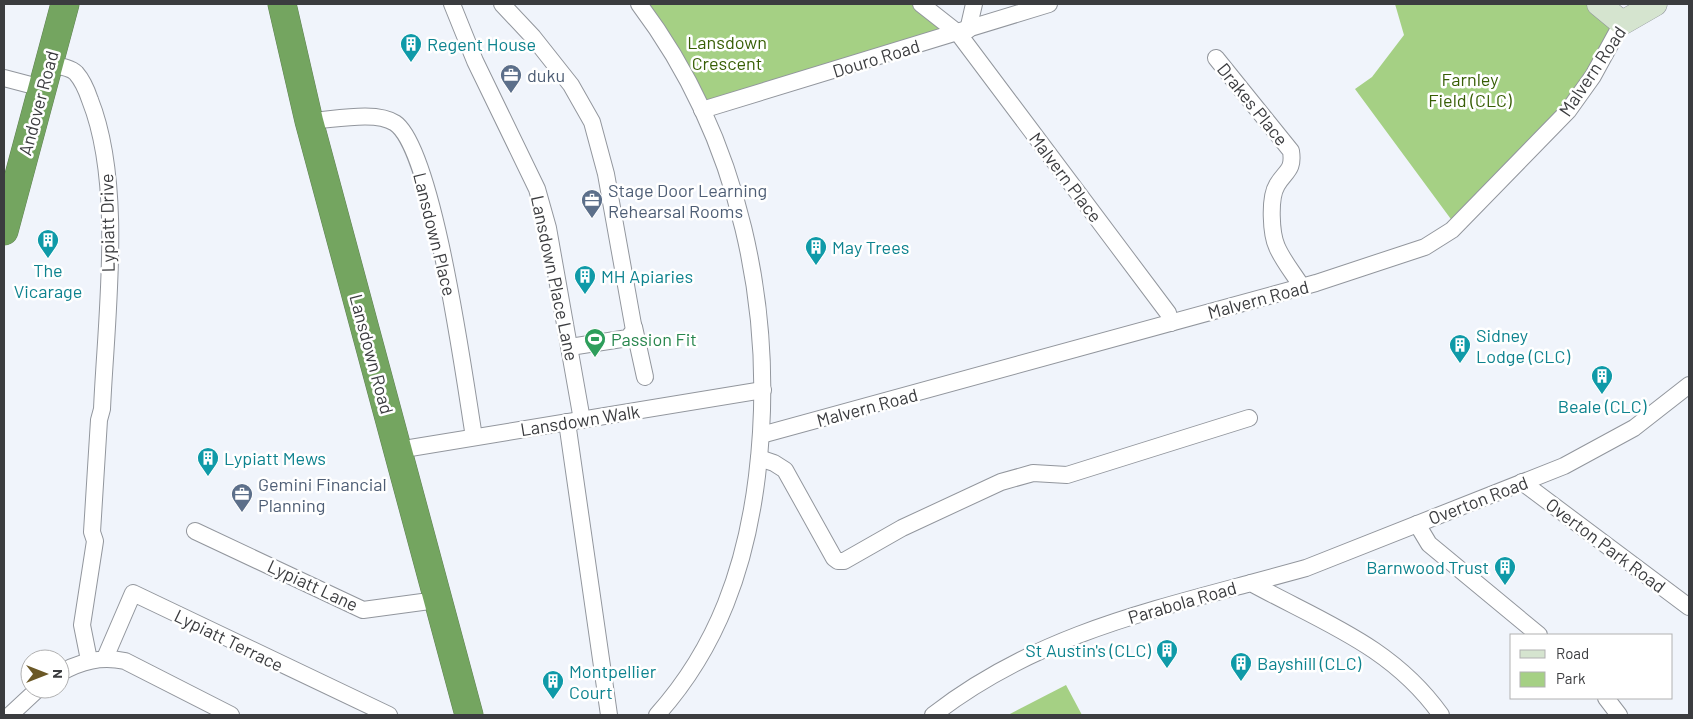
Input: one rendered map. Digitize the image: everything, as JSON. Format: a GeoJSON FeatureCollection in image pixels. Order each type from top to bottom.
{"type":"FeatureCollection","features":[{"type":"Feature","properties":{"kind":"highway","name":"Andover Road"},"geometry":{"type":"LineString","coordinates":[[4,231],[65,4]]}},
{"type":"Feature","properties":{"kind":"highway","name":"Lansdown Road"},"geometry":{"type":"LineString","coordinates":[[282,4],[309,122],[398,450],[466,711]]}},
{"type":"Feature","properties":{"kind":"street","name":"Lansdown Place Lane"},"geometry":{"type":"LineString","coordinates":[[452,4],[475,61],[537,189],[548,228],[570,347],[575,421],[609,715]]}},
{"type":"Feature","properties":{"kind":"street"},"geometry":{"type":"LineString","coordinates":[[502,4],[533,37],[571,85],[592,122],[606,174],[634,328],[645,377]]}},
{"type":"Feature","properties":{"kind":"street"},"geometry":{"type":"LineString","coordinates":[[639,4],[667,46],[702,110],[728,176],[747,245],[760,324],[763,390],[759,458],[745,545],[729,599],[700,660],[657,715]]}},
{"type":"Feature","properties":{"kind":"street","name":"Malvern Place"},"geometry":{"type":"LineString","coordinates":[[921,4],[963,31],[1168,313],[1171,323]]}},
{"type":"Feature","properties":{"kind":"street"},"geometry":{"type":"LineString","coordinates":[[963,31],[974,4]]}},
{"type":"Feature","properties":{"kind":"street","name":"Douro Road"},"geometry":{"type":"LineString","coordinates":[[702,110],[1049,4]]}},
{"type":"Feature","properties":{"kind":"street"},"geometry":{"type":"LineString","coordinates":[[1599,4],[1622,23]]}},
{"type":"Feature","properties":{"kind":"street","name":"Malvern Road"},"geometry":{"type":"LineString","coordinates":[[761,435],[1302,287],[1403,256],[1425,247],[1446,235],[1568,111],[1592,76],[1622,23],[1655,4]]}},
{"type":"Feature","properties":{"kind":"street","name":"Drakes Place"},"geometry":{"type":"LineString","coordinates":[[1216,58],[1291,151],[1290,169],[1276,187],[1272,225],[1277,248],[1302,287]]}},
{"type":"Feature","properties":{"kind":"street","name":"Lypiatt Drive"},"geometry":{"type":"LineString","coordinates":[[4,78],[45,76],[73,70],[80,78],[97,116],[103,146],[109,197],[109,249],[102,409],[99,420],[92,532],[95,541],[82,625],[97,659]]}},
{"type":"Feature","properties":{"kind":"street","name":"Lansdown Place"},"geometry":{"type":"LineString","coordinates":[[309,122],[377,116],[393,122],[407,135],[428,198],[443,257],[456,320],[474,438]]}},
{"type":"Feature","properties":{"kind":"street"},"geometry":{"type":"LineString","coordinates":[[570,347],[628,338],[633,333],[634,328]]}},
{"type":"Feature","properties":{"kind":"street","name":"Overton Road"},"geometry":{"type":"LineString","coordinates":[[1251,583],[1306,568],[1564,466],[1609,443],[1656,412],[1689,385]]}},
{"type":"Feature","properties":{"kind":"street","name":"Lansdown Walk"},"geometry":{"type":"LineString","coordinates":[[398,450],[763,390]]}},
{"type":"Feature","properties":{"kind":"street"},"geometry":{"type":"LineString","coordinates":[[759,458],[774,462],[784,470],[834,558],[838,561],[844,561],[902,528],[1001,482],[1033,473],[1067,475],[1249,418]]}},
{"type":"Feature","properties":{"kind":"street","name":"Overton Park Road"},"geometry":{"type":"LineString","coordinates":[[1522,482],[1689,607]]}},
{"type":"Feature","properties":{"kind":"street"},"geometry":{"type":"LineString","coordinates":[[1417,524],[1429,544],[1538,634]]}},
{"type":"Feature","properties":{"kind":"street","name":"Lypiatt Lane"},"geometry":{"type":"LineString","coordinates":[[195,531],[363,610],[437,600]]}},
{"type":"Feature","properties":{"kind":"street","name":"Parabola Road"},"geometry":{"type":"LineString","coordinates":[[933,715],[958,696],[1024,656],[1102,625],[1251,583],[1340,627],[1374,650],[1407,675],[1441,715]]}},
{"type":"Feature","properties":{"kind":"street","name":"Lypiatt Terrace"},"geometry":{"type":"LineString","coordinates":[[97,659],[133,594],[389,715]]}},
{"type":"Feature","properties":{"kind":"street"},"geometry":{"type":"LineString","coordinates":[[70,669],[97,659],[134,664],[231,715]]}},
{"type":"Feature","properties":{"kind":"street"},"geometry":{"type":"LineString","coordinates":[[10,715],[27,699]]}},
{"type":"Feature","properties":{"kind":"street"},"geometry":{"type":"LineString","coordinates":[[1607,699],[1619,715]]}},
{"type":"Feature","properties":{"kind":"green space","name":"Lansdown Crescent"},"geometry":{"type":"Polygon","coordinates":[[[639,4],[921,4],[958,33],[702,110],[639,4]]]}},
{"type":"Feature","properties":{"kind":"green space","name":"Farnley Field (CLC)"},"geometry":{"type":"Polygon","coordinates":[[[1395,4],[1599,4],[1622,23],[1593,76],[1456,226],[1355,89],[1372,77],[1404,35],[1395,4]]]}},
{"type":"Feature","properties":{"kind":"green space"},"geometry":{"type":"Polygon","coordinates":[[[1066,685],[1082,715],[1008,715],[1066,685]]]}},
{"type":"Feature","properties":{"kind":"place","name":"Regent House"},"geometry":{"type":"Point","coordinates":[411,63]}},
{"type":"Feature","properties":{"kind":"place","name":"duku"},"geometry":{"type":"Point","coordinates":[511,94]}},
{"type":"Feature","properties":{"kind":"place","name":"Stage Door Learning Rehearsal Rooms"},"geometry":{"type":"Point","coordinates":[592,219]}},
{"type":"Feature","properties":{"kind":"place","name":"The Vicarage"},"geometry":{"type":"Point","coordinates":[48,259]}},
{"type":"Feature","properties":{"kind":"place","name":"May Trees"},"geometry":{"type":"Point","coordinates":[816,266]}},
{"type":"Feature","properties":{"kind":"place","name":"MH Apiaries"},"geometry":{"type":"Point","coordinates":[585,295]}},
{"type":"Feature","properties":{"kind":"place","name":"Passion Fit"},"geometry":{"type":"Point","coordinates":[595,358]}},
{"type":"Feature","properties":{"kind":"place","name":"Sidney Lodge (CLC)"},"geometry":{"type":"Point","coordinates":[1460,364]}},
{"type":"Feature","properties":{"kind":"place","name":"Beale (CLC)"},"geometry":{"type":"Point","coordinates":[1602,395]}},
{"type":"Feature","properties":{"kind":"place","name":"Lypiatt Mews"},"geometry":{"type":"Point","coordinates":[208,477]}},
{"type":"Feature","properties":{"kind":"place","name":"Gemini Financial Planning"},"geometry":{"type":"Point","coordinates":[242,513]}},
{"type":"Feature","properties":{"kind":"place","name":"Barnwood Trust"},"geometry":{"type":"Point","coordinates":[1505,586]}},
{"type":"Feature","properties":{"kind":"place","name":"St Austin's (CLC)"},"geometry":{"type":"Point","coordinates":[1167,669]}},
{"type":"Feature","properties":{"kind":"place","name":"Bayshill (CLC)"},"geometry":{"type":"Point","coordinates":[1241,682]}},
{"type":"Feature","properties":{"kind":"place","name":"Montpellier Court"},"geometry":{"type":"Point","coordinates":[553,700]}}]}
